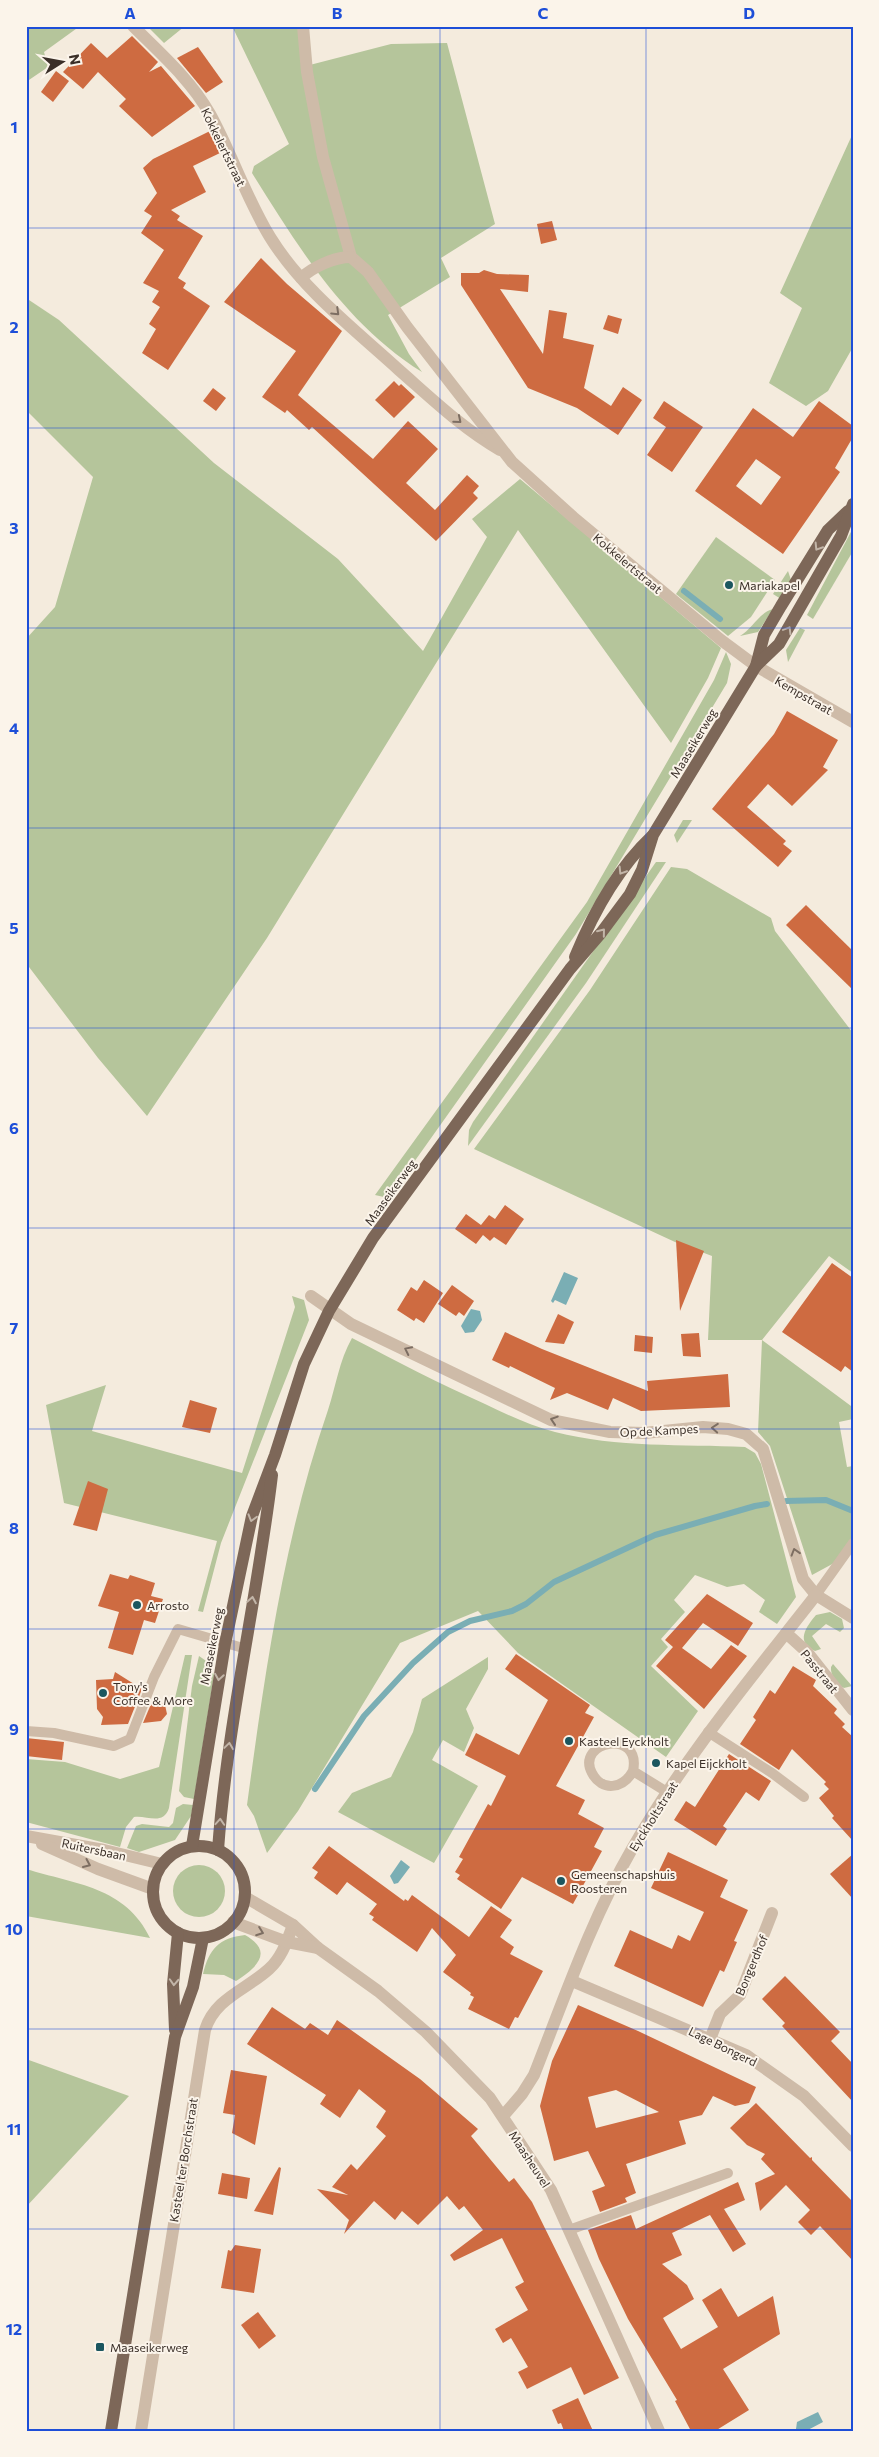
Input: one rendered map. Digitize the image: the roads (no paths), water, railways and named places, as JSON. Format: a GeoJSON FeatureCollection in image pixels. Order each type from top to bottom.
{"type":"FeatureCollection","features":[{"type":"Feature","properties":{"kind":"main road","name":"Maaseikerweg"},"geometry":{"type":"LineString","coordinates":[[756,666],[764,635],[781,606],[828,530],[851,507]]}},
{"type":"Feature","properties":{"kind":"main road","name":"Maaseikerweg"},"geometry":{"type":"LineString","coordinates":[[570,969],[588,925],[632,855],[653,834],[756,666],[779,644],[792,623],[841,536],[851,507]]}},
{"type":"Feature","properties":{"kind":"main road","name":"Maaseikerweg"},"geometry":{"type":"LineString","coordinates":[[192,1846],[224,1644],[252,1516],[275,1456],[304,1364],[329,1311],[373,1238],[570,969],[601,933],[630,894],[642,870],[653,834]]}},
{"type":"Feature","properties":{"kind":"main road","name":"Maaseikerweg"},"geometry":{"type":"LineString","coordinates":[[218,1850],[222,1794],[243,1648],[266,1522],[275,1456]]}},
{"type":"Feature","properties":{"kind":"main road"},"geometry":{"type":"LineString","coordinates":[[192,1846],[205,1846],[218,1850],[230,1858],[239,1869],[244,1882],[245,1897],[241,1911],[222,1932],[203,1938],[190,1937],[178,1933],[160,1918],[154,1902],[153,1889],[162,1864],[175,1852],[192,1846]]}},
{"type":"Feature","properties":{"kind":"main road"},"geometry":{"type":"LineString","coordinates":[[175,2037],[173,1984],[178,1933]]}},
{"type":"Feature","properties":{"kind":"main road"},"geometry":{"type":"LineString","coordinates":[[111,2431],[175,2037],[193,1987],[203,1938]]}},
{"type":"Feature","properties":{"kind":"street","name":"Kokkelertstraat"},"geometry":{"type":"LineString","coordinates":[[133,26],[192,86],[210,114],[242,184],[269,236],[285,260],[301,278],[412,381],[480,439],[506,454]]}},
{"type":"Feature","properties":{"kind":"street"},"geometry":{"type":"LineString","coordinates":[[301,278],[341,257],[351,257],[323,157],[310,88],[303,26]]}},
{"type":"Feature","properties":{"kind":"street","name":"Kokkelertstraat"},"geometry":{"type":"LineString","coordinates":[[351,257],[368,272],[407,327],[506,454],[573,517],[689,614],[756,666]]}},
{"type":"Feature","properties":{"kind":"street","name":"Kempstraat"},"geometry":{"type":"LineString","coordinates":[[756,666],[853,722]]}},
{"type":"Feature","properties":{"kind":"street","name":"Op de Kampes"},"geometry":{"type":"LineString","coordinates":[[311,1296],[329,1311],[352,1324],[551,1420],[610,1432],[644,1433],[702,1427],[728,1429],[746,1434],[763,1449],[803,1579],[816,1595]]}},
{"type":"Feature","properties":{"kind":"street"},"geometry":{"type":"LineString","coordinates":[[816,1595],[853,1618]]}},
{"type":"Feature","properties":{"kind":"street","name":"Eyckholtstraat"},"geometry":{"type":"LineString","coordinates":[[503,2116],[522,2094],[534,2075],[596,1919],[631,1850],[708,1732],[816,1595]]}},
{"type":"Feature","properties":{"kind":"street","name":"Passtraat"},"geometry":{"type":"LineString","coordinates":[[786,1633],[807,1652],[853,1710]]}},
{"type":"Feature","properties":{"kind":"street","name":"Ruitersbaan"},"geometry":{"type":"LineString","coordinates":[[26,1836],[104,1850],[162,1864]]}},
{"type":"Feature","properties":{"kind":"street","name":"Ruitersbaan"},"geometry":{"type":"LineString","coordinates":[[26,1836],[98,1869],[153,1889]]}},
{"type":"Feature","properties":{"kind":"street","name":"Maasheuvel"},"geometry":{"type":"LineString","coordinates":[[245,1897],[294,1925],[318,1948],[378,1991],[421,2028],[490,2098],[551,2190],[659,2431]]}},
{"type":"Feature","properties":{"kind":"street","name":"Bongerdhof"},"geometry":{"type":"LineString","coordinates":[[710,2039],[720,2014],[740,1995],[772,1913]]}},
{"type":"Feature","properties":{"kind":"street","name":"Maasheuvel"},"geometry":{"type":"LineString","coordinates":[[233,1922],[287,1942],[318,1948]]}},
{"type":"Feature","properties":{"kind":"street","name":"Kasteel ter Borchstraat"},"geometry":{"type":"LineString","coordinates":[[141,2431],[205,2030],[215,2010],[235,1992],[269,1969],[279,1957],[294,1925]]}},
{"type":"Feature","properties":{"kind":"street","name":"Lage Bongerd"},"geometry":{"type":"LineString","coordinates":[[572,1981],[746,2054],[804,2096],[853,2146]]}},
{"type":"Feature","properties":{"kind":"lane","name":"Eyckholtstraat"},"geometry":{"type":"LineString","coordinates":[[816,1595],[853,1543]]}},
{"type":"Feature","properties":{"kind":"lane"},"geometry":{"type":"LineString","coordinates":[[26,1731],[54,1733],[114,1746],[130,1739],[154,1677],[178,1629],[243,1648]]}},
{"type":"Feature","properties":{"kind":"lane"},"geometry":{"type":"LineString","coordinates":[[708,1732],[772,1773],[804,1797]]}},
{"type":"Feature","properties":{"kind":"lane"},"geometry":{"type":"LineString","coordinates":[[610,1742],[622,1745],[630,1751],[634,1761],[633,1771],[628,1780],[620,1786],[607,1787],[596,1780],[590,1770],[590,1760],[598,1747],[610,1742]]}},
{"type":"Feature","properties":{"kind":"lane"},"geometry":{"type":"LineString","coordinates":[[633,1771],[668,1792]]}},
{"type":"Feature","properties":{"kind":"lane"},"geometry":{"type":"LineString","coordinates":[[569,2230],[728,2172]]}},
{"type":"Feature","properties":{"kind":"water"},"geometry":{"type":"Polygon","coordinates":[[[564,1272],[578,1278],[566,1305],[555,1300],[553,1303],[551,1301],[564,1272]]]}},
{"type":"Feature","properties":{"kind":"water"},"geometry":{"type":"Polygon","coordinates":[[[471,1309],[480,1311],[482,1320],[474,1332],[465,1333],[461,1326],[471,1309]]]}},
{"type":"Feature","properties":{"kind":"water"},"geometry":{"type":"Polygon","coordinates":[[[401,1860],[410,1867],[398,1883],[394,1884],[390,1876],[401,1860]]]}},
{"type":"Feature","properties":{"kind":"water"},"geometry":{"type":"Polygon","coordinates":[[[818,2412],[823,2422],[806,2431],[796,2429],[797,2422],[818,2412]]]}},
{"type":"Feature","properties":{"kind":"waterway"},"geometry":{"type":"LineString","coordinates":[[684,591],[720,619]]}},
{"type":"Feature","properties":{"kind":"waterway"},"geometry":{"type":"LineString","coordinates":[[786,1501],[826,1500],[853,1511]]}},
{"type":"Feature","properties":{"kind":"waterway"},"geometry":{"type":"LineString","coordinates":[[315,1789],[364,1716],[413,1663],[448,1632],[470,1621],[512,1611],[526,1604],[554,1582],[655,1535],[767,1504]]}},
{"type":"Feature","properties":{"kind":"place","name":"Mariakapel"},"geometry":{"type":"Point","coordinates":[729,585]}},
{"type":"Feature","properties":{"kind":"place","name":"Arrosto"},"geometry":{"type":"Point","coordinates":[137,1605]}},
{"type":"Feature","properties":{"kind":"place","name":"Tony's Coffee & More"},"geometry":{"type":"Point","coordinates":[103,1693]}},
{"type":"Feature","properties":{"kind":"place","name":"Kasteel Eyckholt"},"geometry":{"type":"Point","coordinates":[569,1741]}},
{"type":"Feature","properties":{"kind":"place","name":"Kapel Eijckholt"},"geometry":{"type":"Point","coordinates":[656,1763]}},
{"type":"Feature","properties":{"kind":"place","name":"Gemeenschapshuis Roosteren"},"geometry":{"type":"Point","coordinates":[561,1881]}},
{"type":"Feature","properties":{"kind":"place","name":"Maaseikerweg"},"geometry":{"type":"Point","coordinates":[100,2347]}}]}
